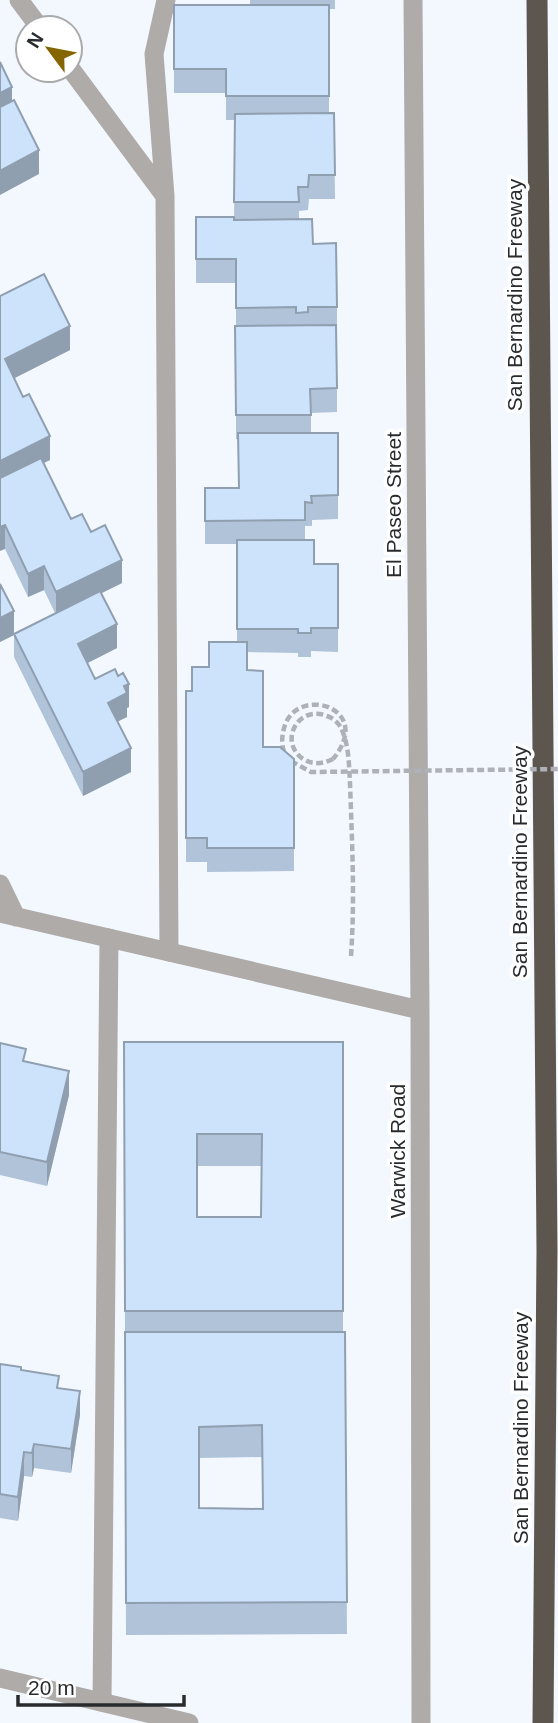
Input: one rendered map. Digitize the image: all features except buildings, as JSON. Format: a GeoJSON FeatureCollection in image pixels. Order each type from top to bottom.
{"type":"FeatureCollection","features":[{"type":"Feature","properties":{"kind":"highway","name":"San Bernardino Freeway"},"geometry":{"type":"LineString","coordinates":[[537,0],[547,1237],[543,1723]]}},
{"type":"Feature","properties":{"kind":"street"},"geometry":{"type":"LineString","coordinates":[[166,0],[154,54],[165,196],[169,952]]}},
{"type":"Feature","properties":{"kind":"street","name":"El Paseo Street"},"geometry":{"type":"LineString","coordinates":[[413,0],[420,1010]]}},
{"type":"Feature","properties":{"kind":"street"},"geometry":{"type":"LineString","coordinates":[[82,84],[165,196]]}},
{"type":"Feature","properties":{"kind":"street"},"geometry":{"type":"LineString","coordinates":[[0,884],[8,915],[420,1010]]}},
{"type":"Feature","properties":{"kind":"street"},"geometry":{"type":"LineString","coordinates":[[102,1702],[109,938]]}},
{"type":"Feature","properties":{"kind":"street","name":"Warwick Road"},"geometry":{"type":"LineString","coordinates":[[420,1010],[421,1723]]}},
{"type":"Feature","properties":{"kind":"street"},"geometry":{"type":"LineString","coordinates":[[0,1678],[102,1702],[156,1719],[189,1723]]}},
{"type":"Feature","properties":{"kind":"path"},"geometry":{"type":"LineString","coordinates":[[354,913],[349,763],[342,728],[332,718],[320,713],[306,715],[293,729],[291,741],[295,752],[304,760],[324,763],[333,759],[342,748],[347,737],[348,726],[338,713],[323,705],[302,706],[289,715],[281,744],[287,758],[298,767],[311,772],[558,769]]}}]}
